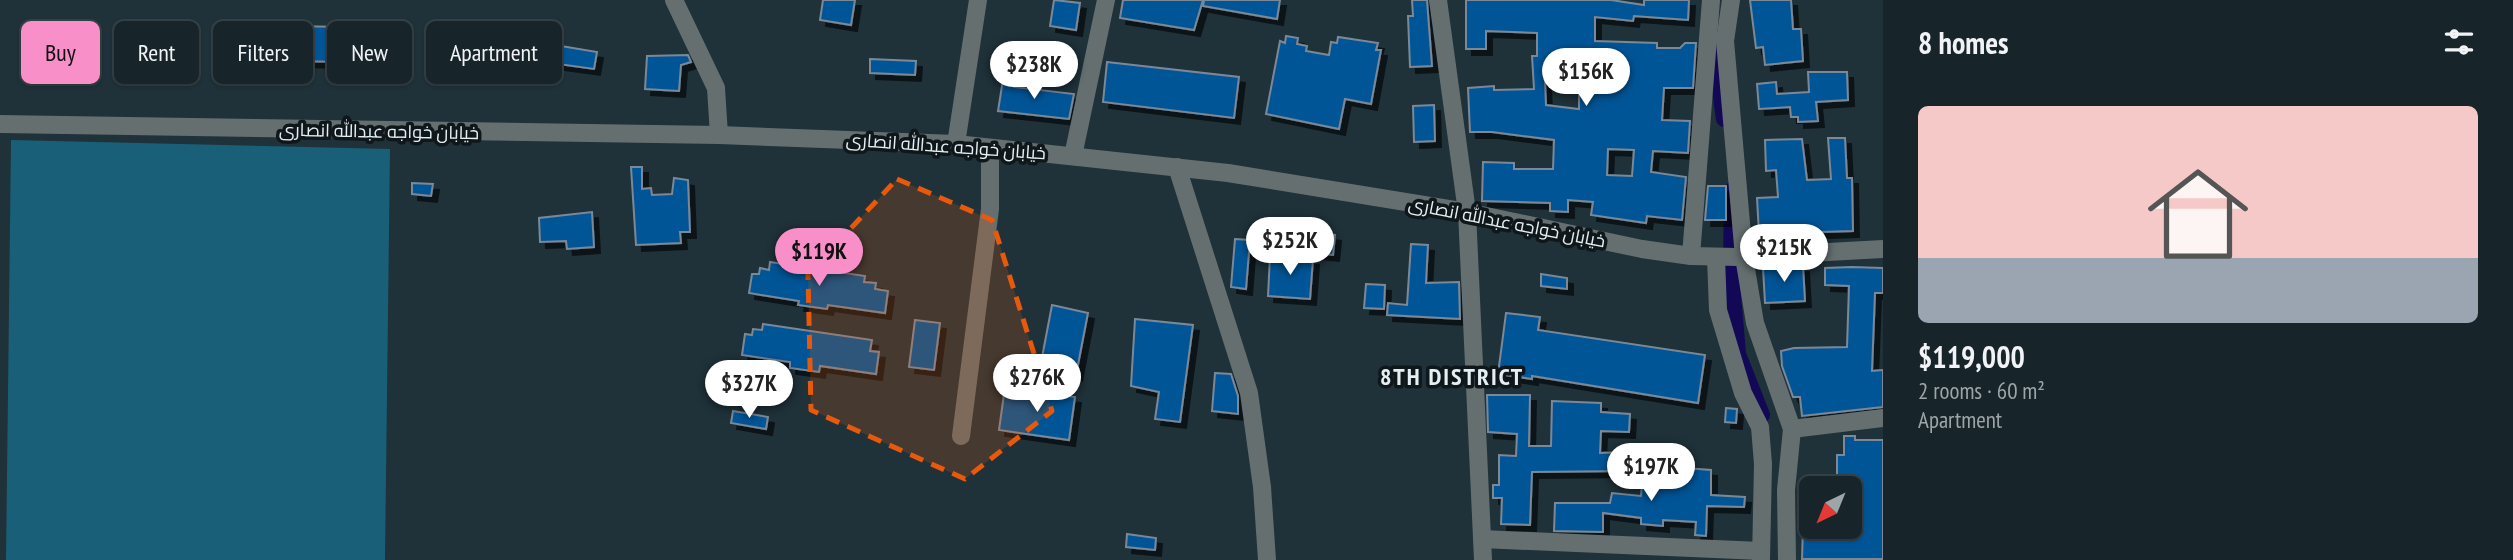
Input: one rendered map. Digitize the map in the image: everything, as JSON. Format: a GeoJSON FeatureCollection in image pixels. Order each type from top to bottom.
{"type":"FeatureCollection","features":[{"type":"Feature","properties":{"kind":"street"},"geometry":{"type":"LineString","coordinates":[[674,0],[716,88],[719,135]]}},
{"type":"Feature","properties":{"kind":"street"},"geometry":{"type":"LineString","coordinates":[[956,144],[978,0]]}},
{"type":"Feature","properties":{"kind":"street"},"geometry":{"type":"LineString","coordinates":[[1073,156],[1105,0]]}},
{"type":"Feature","properties":{"kind":"street"},"geometry":{"type":"LineString","coordinates":[[1438,0],[1467,212],[1483,560]]}},
{"type":"Feature","properties":{"kind":"street"},"geometry":{"type":"LineString","coordinates":[[1691,256],[1711,0]]}},
{"type":"Feature","properties":{"kind":"street"},"geometry":{"type":"LineString","coordinates":[[1731,0],[1725,41],[1744,257],[1755,323],[1792,429],[1786,490],[1787,560]]}},
{"type":"Feature","properties":{"kind":"street","name":"خیابان خواجه عبدالله انصاری"},"geometry":{"type":"LineString","coordinates":[[0,124],[719,135],[956,144],[1177,167],[1467,212],[1642,249],[1691,256],[1716,258],[1883,250]]}},
{"type":"Feature","properties":{"kind":"street"},"geometry":{"type":"LineString","coordinates":[[961,436],[990,209],[990,148]]}},
{"type":"Feature","properties":{"kind":"street"},"geometry":{"type":"LineString","coordinates":[[1177,167],[1248,393],[1262,487],[1267,560]]}},
{"type":"Feature","properties":{"kind":"street"},"geometry":{"type":"LineString","coordinates":[[1482,539],[1761,555],[1763,464],[1760,427],[1743,393],[1718,310],[1716,258]]}},
{"type":"Feature","properties":{"kind":"street"},"geometry":{"type":"LineString","coordinates":[[1792,429],[1883,418]]}},
{"type":"Feature","properties":{"kind":"highlighted area"},"geometry":{"type":"Polygon","coordinates":[[[897,179],[992,220],[1052,411],[965,479],[811,410],[808,274],[897,179]]]}},
{"type":"Feature","properties":{"kind":"shaded area"},"geometry":{"type":"Polygon","coordinates":[[[11,140],[390,149],[385,560],[6,560],[11,140]]]}},
{"type":"Feature","properties":{"kind":"building"},"geometry":{"type":"Polygon","coordinates":[[[823,0],[855,0],[851,25],[820,20],[823,0]]]}},
{"type":"Feature","properties":{"kind":"building"},"geometry":{"type":"Polygon","coordinates":[[[1054,0],[1080,3],[1076,30],[1050,26],[1054,0]]]}},
{"type":"Feature","properties":{"kind":"building"},"geometry":{"type":"Polygon","coordinates":[[[1123,0],[1203,0],[1194,30],[1120,18],[1123,0]]]}},
{"type":"Feature","properties":{"kind":"building"},"geometry":{"type":"Polygon","coordinates":[[[1204,0],[1280,0],[1277,19],[1203,6],[1204,0]]]}},
{"type":"Feature","properties":{"kind":"building"},"geometry":{"type":"Polygon","coordinates":[[[1412,0],[1427,0],[1432,66],[1410,67],[1408,16],[1413,16],[1412,0]]]}},
{"type":"Feature","properties":{"kind":"building"},"geometry":{"type":"Polygon","coordinates":[[[1466,0],[1611,0],[1644,5],[1644,0],[1689,0],[1688,20],[1634,16],[1633,21],[1595,17],[1595,41],[1657,43],[1657,48],[1680,48],[1685,43],[1696,43],[1693,88],[1664,88],[1662,120],[1690,121],[1688,153],[1653,151],[1651,172],[1686,177],[1682,220],[1647,216],[1646,223],[1591,215],[1593,202],[1568,200],[1568,212],[1550,211],[1550,203],[1482,201],[1483,162],[1514,163],[1514,169],[1553,169],[1554,140],[1470,132],[1468,88],[1494,86],[1494,90],[1534,89],[1532,56],[1537,56],[1537,33],[1486,31],[1486,49],[1466,49],[1466,0]],[[1552,78],[1545,81],[1546,105],[1579,109],[1579,79],[1552,78]],[[1608,149],[1607,175],[1632,176],[1634,150],[1608,149]]]}},
{"type":"Feature","properties":{"kind":"building"},"geometry":{"type":"Polygon","coordinates":[[[1750,0],[1791,0],[1793,29],[1801,29],[1803,61],[1765,65],[1763,47],[1756,48],[1750,0]]]}},
{"type":"Feature","properties":{"kind":"building"},"geometry":{"type":"Polygon","coordinates":[[[313,26],[327,27],[327,62],[313,61],[313,26]]]}},
{"type":"Feature","properties":{"kind":"building"},"geometry":{"type":"Polygon","coordinates":[[[1286,36],[1298,38],[1297,44],[1307,46],[1306,51],[1329,55],[1331,42],[1337,43],[1338,37],[1378,43],[1376,50],[1381,50],[1371,104],[1345,99],[1339,129],[1266,114],[1280,41],[1285,43],[1286,36]]]}},
{"type":"Feature","properties":{"kind":"building"},"geometry":{"type":"Polygon","coordinates":[[[562,46],[597,52],[594,69],[562,65],[562,46]]]}},
{"type":"Feature","properties":{"kind":"building"},"geometry":{"type":"Polygon","coordinates":[[[688,55],[691,62],[681,65],[679,91],[645,89],[647,56],[688,55]]]}},
{"type":"Feature","properties":{"kind":"building"},"geometry":{"type":"Polygon","coordinates":[[[870,59],[916,61],[915,75],[870,73],[870,59]]]}},
{"type":"Feature","properties":{"kind":"building"},"geometry":{"type":"Polygon","coordinates":[[[1107,62],[1239,77],[1234,118],[1103,102],[1107,62]]]}},
{"type":"Feature","properties":{"kind":"building"},"geometry":{"type":"Polygon","coordinates":[[[1808,72],[1847,72],[1848,100],[1816,102],[1818,121],[1798,122],[1798,117],[1791,117],[1790,107],[1759,109],[1757,84],[1776,82],[1777,94],[1809,92],[1808,72]]]}},
{"type":"Feature","properties":{"kind":"building"},"geometry":{"type":"Polygon","coordinates":[[[1004,73],[1016,75],[1014,87],[1074,94],[1069,119],[998,111],[1004,73]]]}},
{"type":"Feature","properties":{"kind":"building"},"geometry":{"type":"Polygon","coordinates":[[[1434,105],[1435,141],[1414,142],[1413,106],[1434,105]]]}},
{"type":"Feature","properties":{"kind":"building"},"geometry":{"type":"Polygon","coordinates":[[[1828,138],[1845,138],[1847,178],[1852,178],[1853,231],[1759,234],[1757,198],[1778,197],[1776,170],[1766,171],[1765,140],[1802,139],[1807,180],[1831,179],[1828,138]]]}},
{"type":"Feature","properties":{"kind":"building"},"geometry":{"type":"Polygon","coordinates":[[[631,167],[642,167],[642,189],[651,188],[652,195],[672,194],[674,178],[688,180],[690,232],[680,232],[681,243],[636,245],[631,167]]]}},
{"type":"Feature","properties":{"kind":"building"},"geometry":{"type":"Polygon","coordinates":[[[412,183],[433,184],[431,196],[412,194],[412,183]]]}},
{"type":"Feature","properties":{"kind":"building"},"geometry":{"type":"Polygon","coordinates":[[[1708,186],[1726,186],[1726,220],[1705,220],[1708,186]]]}},
{"type":"Feature","properties":{"kind":"building"},"geometry":{"type":"Polygon","coordinates":[[[592,212],[594,247],[567,249],[566,241],[540,242],[539,218],[592,212]]]}},
{"type":"Feature","properties":{"kind":"building"},"geometry":{"type":"Polygon","coordinates":[[[1318,233],[1335,235],[1333,255],[1316,253],[1318,233]]]}},
{"type":"Feature","properties":{"kind":"building"},"geometry":{"type":"Polygon","coordinates":[[[1235,239],[1250,240],[1246,289],[1231,287],[1235,239]]]}},
{"type":"Feature","properties":{"kind":"building"},"geometry":{"type":"Polygon","coordinates":[[[1411,244],[1428,245],[1426,283],[1459,282],[1460,319],[1387,315],[1388,303],[1407,305],[1411,244]]]}},
{"type":"Feature","properties":{"kind":"building"},"geometry":{"type":"Polygon","coordinates":[[[1270,256],[1313,259],[1310,299],[1268,296],[1270,256]]]}},
{"type":"Feature","properties":{"kind":"building"},"geometry":{"type":"Polygon","coordinates":[[[770,262],[865,276],[864,282],[876,283],[875,289],[888,291],[885,313],[828,305],[827,309],[798,305],[799,301],[749,293],[752,274],[759,274],[760,268],[769,270],[770,262]]]}},
{"type":"Feature","properties":{"kind":"building"},"geometry":{"type":"Polygon","coordinates":[[[1803,266],[1805,301],[1765,303],[1763,268],[1803,266]]]}},
{"type":"Feature","properties":{"kind":"building"},"geometry":{"type":"Polygon","coordinates":[[[1825,268],[1883,268],[1883,293],[1875,293],[1872,371],[1883,370],[1883,407],[1802,416],[1800,397],[1793,397],[1782,366],[1781,351],[1794,348],[1847,347],[1849,286],[1825,285],[1825,268]]]}},
{"type":"Feature","properties":{"kind":"building"},"geometry":{"type":"Polygon","coordinates":[[[1541,274],[1567,278],[1567,289],[1541,286],[1541,274]]]}},
{"type":"Feature","properties":{"kind":"building"},"geometry":{"type":"Polygon","coordinates":[[[1366,284],[1385,285],[1384,309],[1364,308],[1366,284]]]}},
{"type":"Feature","properties":{"kind":"building"},"geometry":{"type":"Polygon","coordinates":[[[1052,305],[1088,313],[1076,375],[1040,368],[1052,305]]]}},
{"type":"Feature","properties":{"kind":"building"},"geometry":{"type":"Polygon","coordinates":[[[1506,313],[1540,317],[1538,330],[1705,355],[1698,403],[1532,376],[1532,379],[1498,374],[1506,313]]]}},
{"type":"Feature","properties":{"kind":"building"},"geometry":{"type":"Polygon","coordinates":[[[1135,319],[1193,325],[1180,422],[1155,419],[1159,392],[1131,386],[1135,319]]]}},
{"type":"Feature","properties":{"kind":"building"},"geometry":{"type":"Polygon","coordinates":[[[915,320],[940,323],[934,370],[909,367],[915,320]]]}},
{"type":"Feature","properties":{"kind":"building"},"geometry":{"type":"Polygon","coordinates":[[[763,324],[872,340],[870,351],[879,352],[876,374],[820,366],[819,372],[790,368],[790,362],[742,355],[745,334],[752,335],[753,329],[762,330],[763,324]]]}},
{"type":"Feature","properties":{"kind":"building"},"geometry":{"type":"Polygon","coordinates":[[[1215,373],[1231,374],[1238,396],[1238,414],[1212,411],[1215,373]]]}},
{"type":"Feature","properties":{"kind":"building"},"geometry":{"type":"Polygon","coordinates":[[[1005,387],[1075,397],[1069,440],[999,430],[1005,387]]]}},
{"type":"Feature","properties":{"kind":"building"},"geometry":{"type":"Polygon","coordinates":[[[1487,395],[1530,395],[1529,446],[1551,446],[1552,401],[1601,403],[1601,412],[1630,414],[1629,432],[1601,431],[1600,453],[1625,452],[1626,471],[1532,472],[1530,525],[1501,524],[1502,498],[1493,498],[1493,485],[1499,485],[1499,455],[1516,456],[1517,434],[1488,432],[1487,395]]]}},
{"type":"Feature","properties":{"kind":"building"},"geometry":{"type":"Polygon","coordinates":[[[1726,408],[1737,409],[1736,423],[1725,422],[1726,408]]]}},
{"type":"Feature","properties":{"kind":"building"},"geometry":{"type":"Polygon","coordinates":[[[733,411],[768,417],[766,429],[731,423],[733,411]]]}},
{"type":"Feature","properties":{"kind":"building"},"geometry":{"type":"Polygon","coordinates":[[[1844,436],[1855,436],[1855,440],[1883,440],[1883,559],[1802,559],[1803,539],[1862,539],[1862,476],[1837,476],[1837,455],[1844,455],[1844,436]]]}},
{"type":"Feature","properties":{"kind":"building"},"geometry":{"type":"Polygon","coordinates":[[[1685,468],[1711,470],[1711,495],[1745,497],[1744,507],[1707,506],[1706,536],[1695,535],[1696,522],[1663,520],[1663,526],[1641,524],[1641,518],[1603,513],[1603,532],[1554,531],[1555,503],[1610,503],[1612,493],[1641,496],[1643,471],[1685,474],[1685,468]]]}},
{"type":"Feature","properties":{"kind":"building"},"geometry":{"type":"Polygon","coordinates":[[[1127,534],[1156,538],[1155,550],[1126,547],[1127,534]]]}},
{"type":"Feature","properties":{"kind":"waterway"},"geometry":{"type":"LineString","coordinates":[[1713,37],[1724,119]]}},
{"type":"Feature","properties":{"kind":"waterway"},"geometry":{"type":"LineString","coordinates":[[1732,190],[1731,272],[1738,354],[1762,415]]}},
{"type":"Feature","properties":{"kind":"district","name":"8TH DISTRICT"},"geometry":{"type":"Point","coordinates":[1452,376]}}]}
